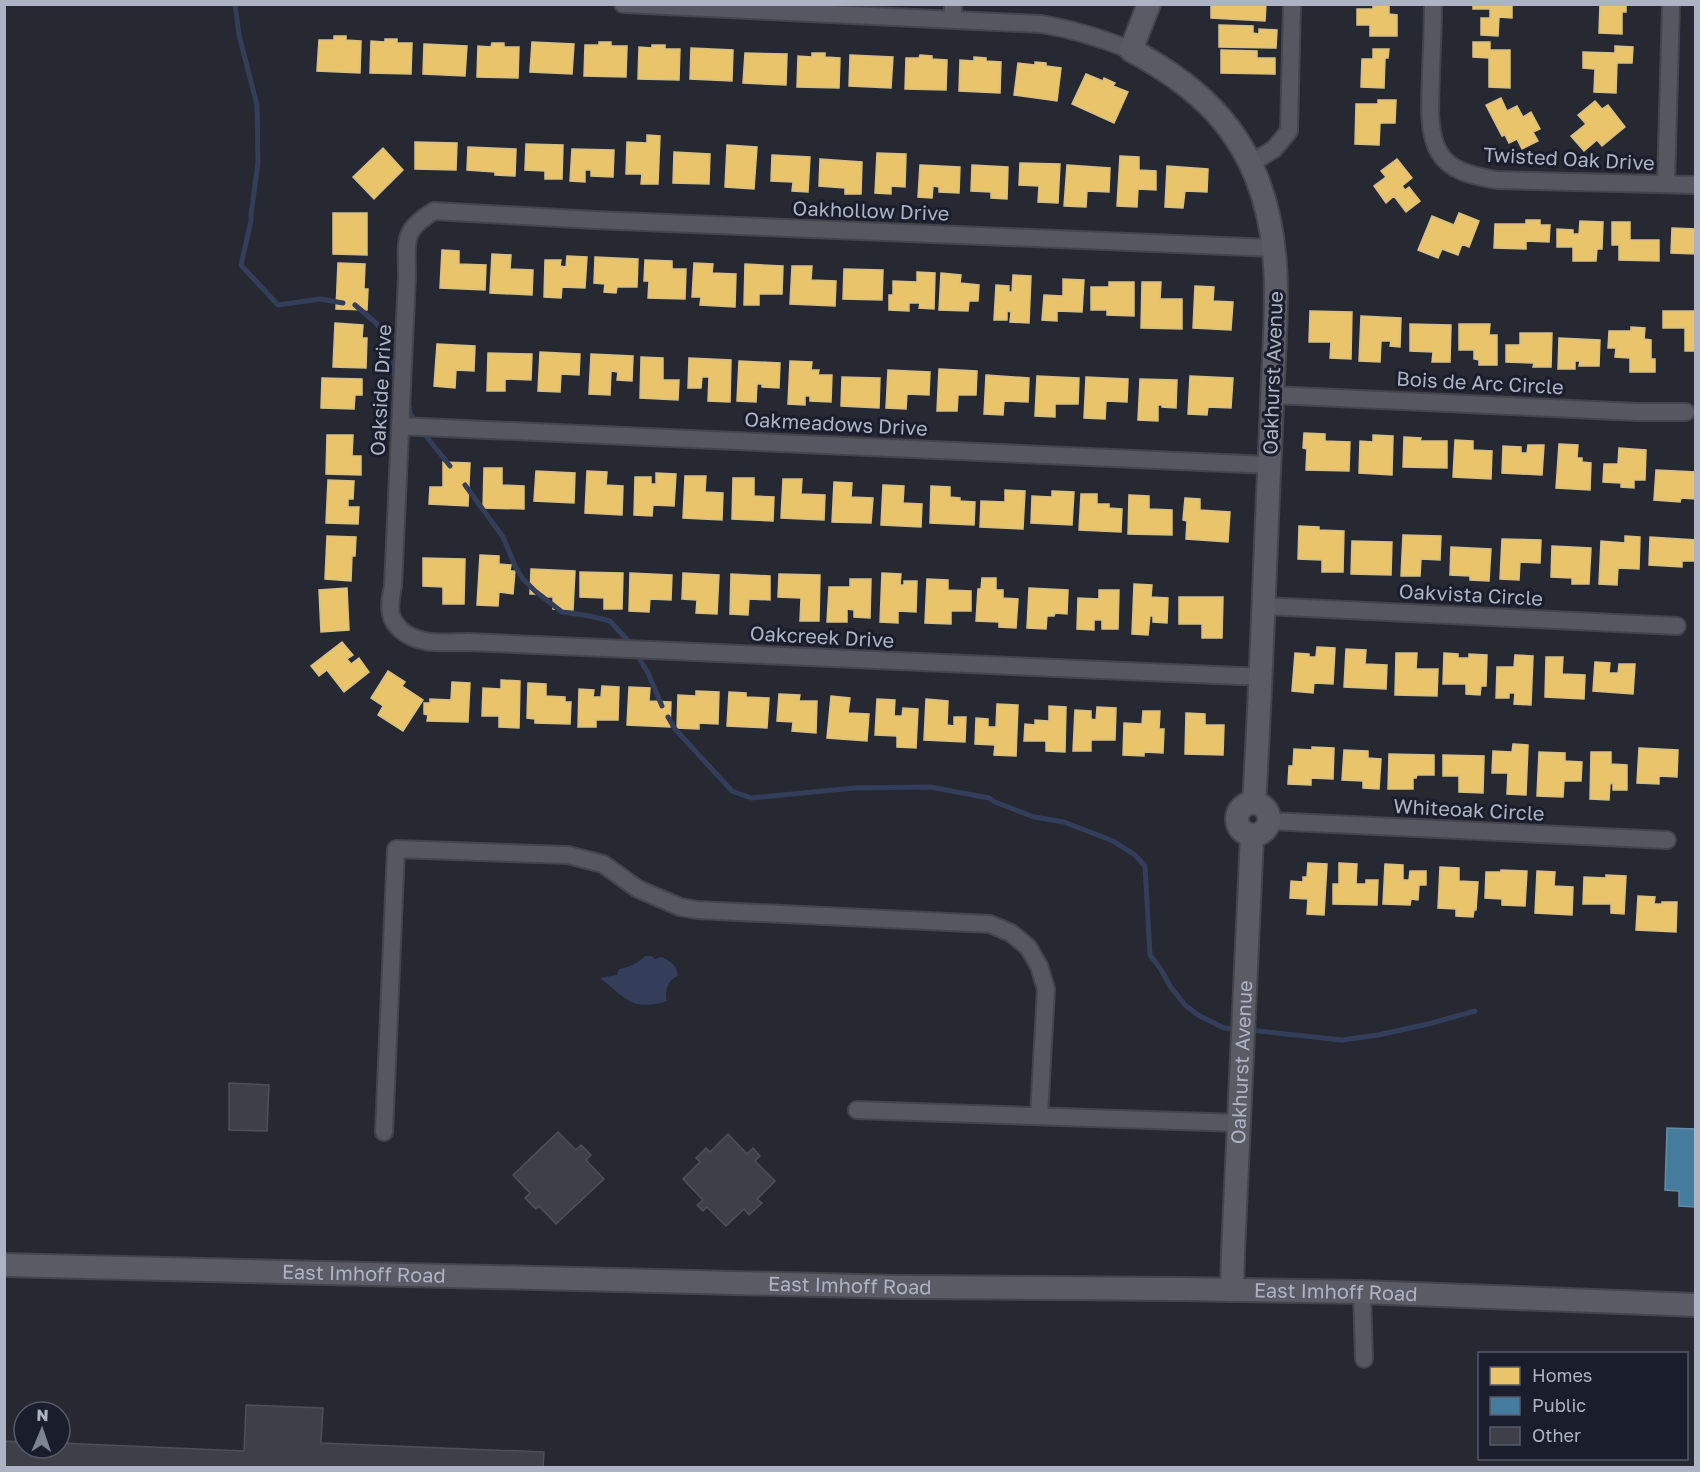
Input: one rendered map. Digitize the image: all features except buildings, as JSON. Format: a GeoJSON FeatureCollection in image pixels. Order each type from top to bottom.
{"type":"FeatureCollection","features":[{"type":"Feature","properties":{"kind":"main road"},"geometry":{"type":"LineString","coordinates":[[1131,50],[1149,4]]}},
{"type":"Feature","properties":{"kind":"main road","name":"Oakhurst Avenue"},"geometry":{"type":"LineString","coordinates":[[1131,50],[1176,76],[1209,105],[1229,128],[1250,164],[1272,226],[1276,272],[1276,321],[1262,677],[1254,803]]}},
{"type":"Feature","properties":{"kind":"main road"},"geometry":{"type":"LineString","coordinates":[[1254,803],[1266,808],[1269,814],[1261,829],[1245,834],[1240,830],[1237,818],[1242,806],[1254,803]]}},
{"type":"Feature","properties":{"kind":"main road","name":"Oakhurst Avenue"},"geometry":{"type":"LineString","coordinates":[[1232,1290],[1243,1021],[1261,829]]}},
{"type":"Feature","properties":{"kind":"main road","name":"East Imhoff Road"},"geometry":{"type":"LineString","coordinates":[[4,1265],[890,1287],[1362,1292],[1695,1305]]}},
{"type":"Feature","properties":{"kind":"street"},"geometry":{"type":"LineString","coordinates":[[623,4],[953,12],[1062,27],[1098,37],[1131,50]]}},
{"type":"Feature","properties":{"kind":"street"},"geometry":{"type":"LineString","coordinates":[[1250,164],[1274,149],[1289,131],[1292,4]]}},
{"type":"Feature","properties":{"kind":"street","name":"Twisted Oak Drive"},"geometry":{"type":"LineString","coordinates":[[1433,4],[1430,108],[1434,140],[1440,154],[1463,172],[1475,177],[1496,180],[1695,185]]}},
{"type":"Feature","properties":{"kind":"street"},"geometry":{"type":"LineString","coordinates":[[1666,184],[1671,4]]}},
{"type":"Feature","properties":{"kind":"street","name":"Oakside Drive"},"geometry":{"type":"LineString","coordinates":[[391,616],[402,424],[407,240],[409,233],[420,219],[434,211],[466,213]]}},
{"type":"Feature","properties":{"kind":"street","name":"Oakhollow Drive"},"geometry":{"type":"LineString","coordinates":[[466,213],[1274,248]]}},
{"type":"Feature","properties":{"kind":"street","name":"Bois de Arc Circle"},"geometry":{"type":"LineString","coordinates":[[1273,395],[1686,412]]}},
{"type":"Feature","properties":{"kind":"street","name":"Oakmeadows Drive"},"geometry":{"type":"LineString","coordinates":[[402,424],[1269,465]]}},
{"type":"Feature","properties":{"kind":"street","name":"Oakvista Circle"},"geometry":{"type":"LineString","coordinates":[[1264,606],[1677,626]]}},
{"type":"Feature","properties":{"kind":"street","name":"Oakcreek Drive"},"geometry":{"type":"LineString","coordinates":[[391,616],[394,623],[404,632],[412,638],[424,641],[1262,677]]}},
{"type":"Feature","properties":{"kind":"street","name":"Whiteoak Circle"},"geometry":{"type":"LineString","coordinates":[[1261,829],[1667,840]]}},
{"type":"Feature","properties":{"kind":"street"},"geometry":{"type":"LineString","coordinates":[[384,1132],[396,849],[568,855],[603,864],[638,889],[680,907],[697,910],[990,924],[1011,933],[1028,947],[1039,966],[1046,989],[1040,1116]]}},
{"type":"Feature","properties":{"kind":"street"},"geometry":{"type":"LineString","coordinates":[[857,1110],[1239,1123]]}},
{"type":"Feature","properties":{"kind":"street"},"geometry":{"type":"LineString","coordinates":[[1362,1292],[1364,1359]]}},
{"type":"Feature","properties":{"kind":"water"},"geometry":{"type":"Polygon","coordinates":[[[645,956],[655,959],[662,957],[675,966],[678,976],[669,983],[667,1001],[637,1004],[623,997],[600,978],[617,975],[619,969],[633,965],[645,956]]]}},
{"type":"Feature","properties":{"kind":"waterway"},"geometry":{"type":"LineString","coordinates":[[235,4],[239,35],[257,105],[258,163],[251,221],[241,265],[278,305],[320,299],[343,303]]}},
{"type":"Feature","properties":{"kind":"waterway"},"geometry":{"type":"LineString","coordinates":[[355,305],[382,331],[396,381]]}},
{"type":"Feature","properties":{"kind":"waterway"},"geometry":{"type":"LineString","coordinates":[[408,402],[411,415],[417,424]]}},
{"type":"Feature","properties":{"kind":"waterway"},"geometry":{"type":"LineString","coordinates":[[422,431],[450,466]]}},
{"type":"Feature","properties":{"kind":"waterway"},"geometry":{"type":"LineString","coordinates":[[465,485],[503,537],[523,579],[535,591],[562,612],[610,621],[631,644]]}},
{"type":"Feature","properties":{"kind":"waterway"},"geometry":{"type":"LineString","coordinates":[[636,653],[648,673],[662,706]]}},
{"type":"Feature","properties":{"kind":"waterway"},"geometry":{"type":"LineString","coordinates":[[668,717],[675,729],[732,791],[751,798],[854,788],[930,787],[989,798],[1034,817],[1064,822],[1113,841],[1135,855],[1145,866],[1150,955],[1170,986],[1185,1005],[1198,1015],[1224,1028],[1237,1029]]}},
{"type":"Feature","properties":{"kind":"waterway"},"geometry":{"type":"LineString","coordinates":[[1249,1030],[1342,1040],[1378,1035],[1475,1011]]}}]}
